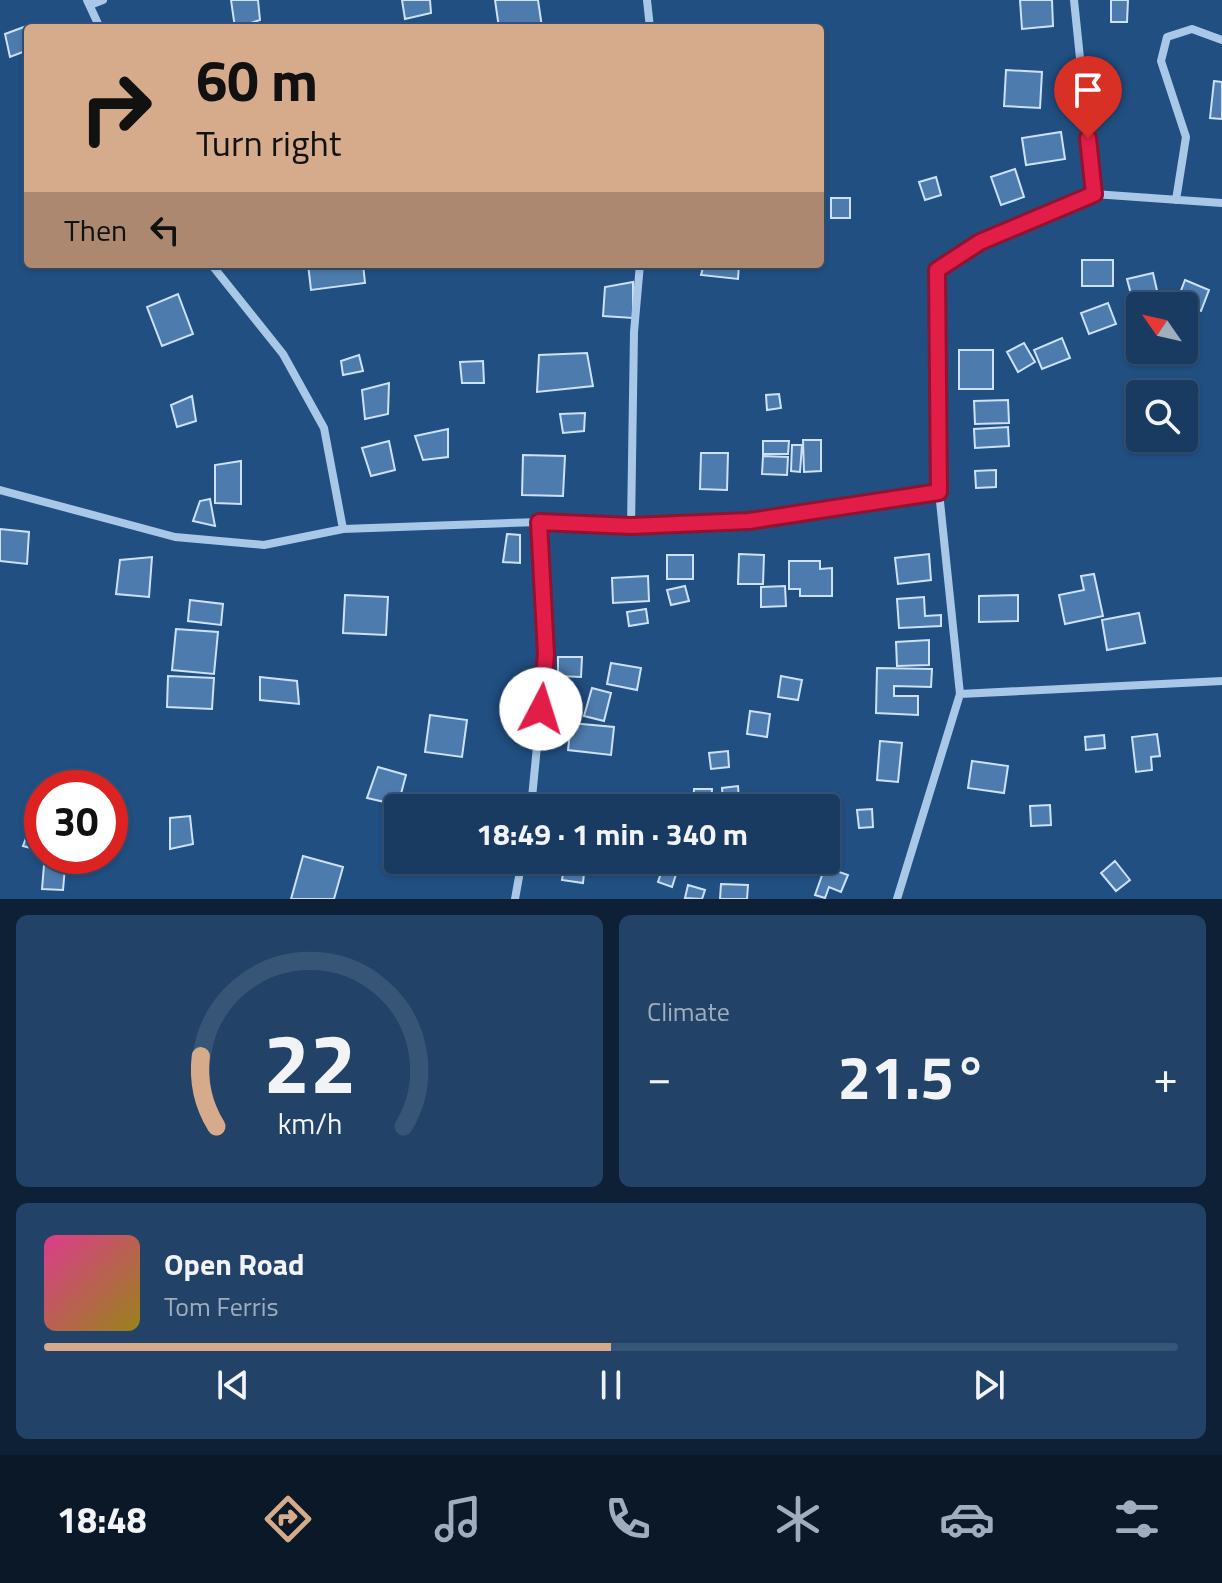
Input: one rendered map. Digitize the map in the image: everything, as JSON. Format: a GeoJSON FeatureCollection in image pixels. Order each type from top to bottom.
{"type":"FeatureCollection","features":[{"type":"Feature","properties":{"kind":"street"},"geometry":{"type":"LineString","coordinates":[[98,24],[88,2],[103,0]]}},
{"type":"Feature","properties":{"kind":"street"},"geometry":{"type":"LineString","coordinates":[[647,0],[650,24]]}},
{"type":"Feature","properties":{"kind":"street"},"geometry":{"type":"LineString","coordinates":[[1074,0],[1094,194]]}},
{"type":"Feature","properties":{"kind":"street"},"geometry":{"type":"LineString","coordinates":[[1176,200],[1186,137],[1161,61],[1167,37],[1192,29],[1222,40]]}},
{"type":"Feature","properties":{"kind":"street"},"geometry":{"type":"LineString","coordinates":[[897,899],[960,694],[939,492],[937,270],[980,242],[1094,194],[1222,203]]}},
{"type":"Feature","properties":{"kind":"street"},"geometry":{"type":"LineString","coordinates":[[214,268],[283,354],[324,428],[343,529]]}},
{"type":"Feature","properties":{"kind":"street"},"geometry":{"type":"LineString","coordinates":[[631,526],[634,332],[640,268]]}},
{"type":"Feature","properties":{"kind":"street"},"geometry":{"type":"LineString","coordinates":[[0,490],[175,537],[264,545],[343,529],[539,522],[631,526],[749,521],[939,492]]}},
{"type":"Feature","properties":{"kind":"street"},"geometry":{"type":"LineString","coordinates":[[532,794],[546,654],[539,522]]}},
{"type":"Feature","properties":{"kind":"street"},"geometry":{"type":"LineString","coordinates":[[960,694],[1222,681]]}},
{"type":"Feature","properties":{"kind":"street"},"geometry":{"type":"LineString","coordinates":[[515,899],[519,874]]}},
{"type":"Feature","properties":{"kind":"building"},"geometry":{"type":"Polygon","coordinates":[[[231,0],[258,0],[260,20],[234,24],[231,0]]]}},
{"type":"Feature","properties":{"kind":"building"},"geometry":{"type":"Polygon","coordinates":[[[402,0],[430,0],[431,13],[405,19],[402,0]]]}},
{"type":"Feature","properties":{"kind":"building"},"geometry":{"type":"Polygon","coordinates":[[[495,0],[538,0],[542,24],[498,24],[495,0]]]}},
{"type":"Feature","properties":{"kind":"building"},"geometry":{"type":"Polygon","coordinates":[[[1020,0],[1052,0],[1053,26],[1022,29],[1020,0]]]}},
{"type":"Feature","properties":{"kind":"building"},"geometry":{"type":"Polygon","coordinates":[[[1111,0],[1128,0],[1127,22],[1111,22],[1111,0]]]}},
{"type":"Feature","properties":{"kind":"building"},"geometry":{"type":"Polygon","coordinates":[[[24,27],[24,52],[10,57],[5,34],[24,27]]]}},
{"type":"Feature","properties":{"kind":"building"},"geometry":{"type":"Polygon","coordinates":[[[1006,70],[1042,72],[1040,108],[1004,106],[1006,70]]]}},
{"type":"Feature","properties":{"kind":"building"},"geometry":{"type":"Polygon","coordinates":[[[1214,81],[1222,82],[1222,119],[1210,118],[1214,81]]]}},
{"type":"Feature","properties":{"kind":"building"},"geometry":{"type":"Polygon","coordinates":[[[1061,132],[1065,159],[1026,165],[1022,138],[1061,132]]]}},
{"type":"Feature","properties":{"kind":"building"},"geometry":{"type":"Polygon","coordinates":[[[1015,169],[1024,197],[1001,205],[991,177],[1015,169]]]}},
{"type":"Feature","properties":{"kind":"building"},"geometry":{"type":"Polygon","coordinates":[[[936,177],[941,195],[925,200],[919,182],[936,177]]]}},
{"type":"Feature","properties":{"kind":"building"},"geometry":{"type":"Polygon","coordinates":[[[831,198],[850,198],[850,218],[831,218],[831,198]]]}},
{"type":"Feature","properties":{"kind":"building"},"geometry":{"type":"Polygon","coordinates":[[[1082,260],[1113,260],[1113,286],[1082,286],[1082,260]]]}},
{"type":"Feature","properties":{"kind":"building"},"geometry":{"type":"Polygon","coordinates":[[[308,268],[363,268],[365,283],[311,290],[308,268]]]}},
{"type":"Feature","properties":{"kind":"building"},"geometry":{"type":"Polygon","coordinates":[[[703,268],[739,268],[738,279],[701,275],[703,268]]]}},
{"type":"Feature","properties":{"kind":"building"},"geometry":{"type":"Polygon","coordinates":[[[1153,273],[1157,292],[1130,292],[1127,279],[1153,273]]]}},
{"type":"Feature","properties":{"kind":"building"},"geometry":{"type":"Polygon","coordinates":[[[1185,280],[1209,290],[1201,311],[1198,310],[1198,292],[1180,292],[1185,280]]]}},
{"type":"Feature","properties":{"kind":"building"},"geometry":{"type":"Polygon","coordinates":[[[633,282],[633,318],[603,316],[605,287],[633,282]]]}},
{"type":"Feature","properties":{"kind":"building"},"geometry":{"type":"Polygon","coordinates":[[[178,294],[193,334],[162,346],[147,307],[178,294]]]}},
{"type":"Feature","properties":{"kind":"building"},"geometry":{"type":"Polygon","coordinates":[[[1108,303],[1116,324],[1089,334],[1081,313],[1108,303]]]}},
{"type":"Feature","properties":{"kind":"building"},"geometry":{"type":"Polygon","coordinates":[[[1062,338],[1070,358],[1042,369],[1034,350],[1062,338]]]}},
{"type":"Feature","properties":{"kind":"building"},"geometry":{"type":"Polygon","coordinates":[[[1024,343],[1035,362],[1018,372],[1007,352],[1024,343]]]}},
{"type":"Feature","properties":{"kind":"building"},"geometry":{"type":"Polygon","coordinates":[[[959,350],[993,350],[993,389],[959,389],[959,350]]]}},
{"type":"Feature","properties":{"kind":"building"},"geometry":{"type":"Polygon","coordinates":[[[587,353],[593,386],[537,392],[539,355],[587,353]]]}},
{"type":"Feature","properties":{"kind":"building"},"geometry":{"type":"Polygon","coordinates":[[[359,355],[363,371],[343,375],[341,361],[359,355]]]}},
{"type":"Feature","properties":{"kind":"building"},"geometry":{"type":"Polygon","coordinates":[[[483,361],[484,383],[462,383],[460,362],[483,361]]]}},
{"type":"Feature","properties":{"kind":"building"},"geometry":{"type":"Polygon","coordinates":[[[389,383],[388,414],[365,419],[362,390],[389,383]]]}},
{"type":"Feature","properties":{"kind":"building"},"geometry":{"type":"Polygon","coordinates":[[[779,394],[781,408],[767,410],[766,395],[779,394]]]}},
{"type":"Feature","properties":{"kind":"building"},"geometry":{"type":"Polygon","coordinates":[[[192,396],[196,421],[177,427],[171,405],[192,396]]]}},
{"type":"Feature","properties":{"kind":"building"},"geometry":{"type":"Polygon","coordinates":[[[1008,400],[1009,423],[975,424],[974,401],[1008,400]]]}},
{"type":"Feature","properties":{"kind":"building"},"geometry":{"type":"Polygon","coordinates":[[[585,413],[584,431],[563,433],[560,414],[585,413]]]}},
{"type":"Feature","properties":{"kind":"building"},"geometry":{"type":"Polygon","coordinates":[[[1008,427],[1009,446],[975,448],[974,429],[1008,427]]]}},
{"type":"Feature","properties":{"kind":"building"},"geometry":{"type":"Polygon","coordinates":[[[448,429],[448,457],[423,460],[415,436],[448,429]]]}},
{"type":"Feature","properties":{"kind":"building"},"geometry":{"type":"Polygon","coordinates":[[[803,440],[821,440],[821,471],[804,472],[803,440]]]}},
{"type":"Feature","properties":{"kind":"building"},"geometry":{"type":"Polygon","coordinates":[[[389,441],[395,470],[371,476],[362,448],[389,441]]]}},
{"type":"Feature","properties":{"kind":"building"},"geometry":{"type":"Polygon","coordinates":[[[763,441],[789,441],[788,454],[763,454],[763,441]]]}},
{"type":"Feature","properties":{"kind":"building"},"geometry":{"type":"Polygon","coordinates":[[[792,445],[802,445],[800,472],[791,471],[792,445]]]}},
{"type":"Feature","properties":{"kind":"building"},"geometry":{"type":"Polygon","coordinates":[[[701,453],[728,453],[727,490],[700,489],[701,453]]]}},
{"type":"Feature","properties":{"kind":"building"},"geometry":{"type":"Polygon","coordinates":[[[523,455],[565,456],[563,496],[522,495],[523,455]]]}},
{"type":"Feature","properties":{"kind":"building"},"geometry":{"type":"Polygon","coordinates":[[[763,456],[788,457],[787,475],[762,474],[763,456]]]}},
{"type":"Feature","properties":{"kind":"building"},"geometry":{"type":"Polygon","coordinates":[[[241,461],[241,504],[215,503],[215,465],[241,461]]]}},
{"type":"Feature","properties":{"kind":"building"},"geometry":{"type":"Polygon","coordinates":[[[996,470],[996,487],[976,488],[975,471],[996,470]]]}},
{"type":"Feature","properties":{"kind":"building"},"geometry":{"type":"Polygon","coordinates":[[[210,499],[215,526],[193,521],[200,501],[210,499]]]}},
{"type":"Feature","properties":{"kind":"building"},"geometry":{"type":"Polygon","coordinates":[[[0,529],[29,532],[27,564],[0,561],[0,529]]]}},
{"type":"Feature","properties":{"kind":"building"},"geometry":{"type":"Polygon","coordinates":[[[507,534],[520,535],[520,563],[503,562],[507,534]]]}},
{"type":"Feature","properties":{"kind":"building"},"geometry":{"type":"Polygon","coordinates":[[[739,554],[764,555],[763,584],[738,584],[739,554]]]}},
{"type":"Feature","properties":{"kind":"building"},"geometry":{"type":"Polygon","coordinates":[[[929,554],[931,580],[898,584],[895,558],[929,554]]]}},
{"type":"Feature","properties":{"kind":"building"},"geometry":{"type":"Polygon","coordinates":[[[667,555],[693,555],[693,579],[667,579],[667,555]]]}},
{"type":"Feature","properties":{"kind":"building"},"geometry":{"type":"Polygon","coordinates":[[[152,557],[149,597],[116,594],[120,560],[152,557]]]}},
{"type":"Feature","properties":{"kind":"building"},"geometry":{"type":"Polygon","coordinates":[[[789,561],[820,561],[820,569],[832,568],[832,596],[800,596],[800,589],[789,589],[789,561]]]}},
{"type":"Feature","properties":{"kind":"building"},"geometry":{"type":"Polygon","coordinates":[[[1094,574],[1103,616],[1065,624],[1059,595],[1084,590],[1081,576],[1094,574]]]}},
{"type":"Feature","properties":{"kind":"building"},"geometry":{"type":"Polygon","coordinates":[[[648,576],[649,601],[613,603],[612,578],[648,576]]]}},
{"type":"Feature","properties":{"kind":"building"},"geometry":{"type":"Polygon","coordinates":[[[685,586],[689,601],[671,605],[667,590],[685,586]]]}},
{"type":"Feature","properties":{"kind":"building"},"geometry":{"type":"Polygon","coordinates":[[[785,586],[786,606],[761,607],[761,587],[785,586]]]}},
{"type":"Feature","properties":{"kind":"building"},"geometry":{"type":"Polygon","coordinates":[[[345,595],[388,597],[386,635],[343,633],[345,595]]]}},
{"type":"Feature","properties":{"kind":"building"},"geometry":{"type":"Polygon","coordinates":[[[1018,595],[1018,621],[979,622],[979,596],[1018,595]]]}},
{"type":"Feature","properties":{"kind":"building"},"geometry":{"type":"Polygon","coordinates":[[[924,597],[925,616],[941,615],[941,626],[899,628],[897,599],[924,597]]]}},
{"type":"Feature","properties":{"kind":"building"},"geometry":{"type":"Polygon","coordinates":[[[190,600],[223,604],[221,625],[188,621],[190,600]]]}},
{"type":"Feature","properties":{"kind":"building"},"geometry":{"type":"Polygon","coordinates":[[[646,609],[648,623],[629,626],[627,612],[646,609]]]}},
{"type":"Feature","properties":{"kind":"building"},"geometry":{"type":"Polygon","coordinates":[[[1139,613],[1145,643],[1107,650],[1102,620],[1139,613]]]}},
{"type":"Feature","properties":{"kind":"building"},"geometry":{"type":"Polygon","coordinates":[[[176,629],[218,632],[214,674],[172,670],[176,629]]]}},
{"type":"Feature","properties":{"kind":"building"},"geometry":{"type":"Polygon","coordinates":[[[929,640],[929,665],[897,666],[896,642],[929,640]]]}},
{"type":"Feature","properties":{"kind":"building"},"geometry":{"type":"Polygon","coordinates":[[[558,657],[582,657],[581,677],[558,676],[558,657]]]}},
{"type":"Feature","properties":{"kind":"building"},"geometry":{"type":"Polygon","coordinates":[[[611,663],[641,668],[637,690],[607,684],[611,663]]]}},
{"type":"Feature","properties":{"kind":"building"},"geometry":{"type":"Polygon","coordinates":[[[877,668],[932,669],[931,687],[894,686],[894,696],[918,696],[918,715],[876,713],[877,668]]]}},
{"type":"Feature","properties":{"kind":"building"},"geometry":{"type":"Polygon","coordinates":[[[168,676],[214,678],[212,709],[167,707],[168,676]]]}},
{"type":"Feature","properties":{"kind":"building"},"geometry":{"type":"Polygon","coordinates":[[[781,676],[802,680],[798,700],[778,697],[781,676]]]}},
{"type":"Feature","properties":{"kind":"building"},"geometry":{"type":"Polygon","coordinates":[[[260,677],[297,681],[299,704],[260,700],[260,677]]]}},
{"type":"Feature","properties":{"kind":"building"},"geometry":{"type":"Polygon","coordinates":[[[592,688],[611,693],[604,721],[584,716],[592,688]]]}},
{"type":"Feature","properties":{"kind":"building"},"geometry":{"type":"Polygon","coordinates":[[[750,711],[770,714],[767,737],[747,734],[750,711]]]}},
{"type":"Feature","properties":{"kind":"building"},"geometry":{"type":"Polygon","coordinates":[[[430,715],[467,720],[462,757],[425,752],[430,715]]]}},
{"type":"Feature","properties":{"kind":"building"},"geometry":{"type":"Polygon","coordinates":[[[571,723],[614,727],[611,755],[568,750],[571,723]]]}},
{"type":"Feature","properties":{"kind":"building"},"geometry":{"type":"Polygon","coordinates":[[[1157,734],[1160,756],[1151,757],[1152,770],[1136,772],[1132,737],[1157,734]]]}},
{"type":"Feature","properties":{"kind":"building"},"geometry":{"type":"Polygon","coordinates":[[[1104,735],[1105,748],[1086,750],[1085,737],[1104,735]]]}},
{"type":"Feature","properties":{"kind":"building"},"geometry":{"type":"Polygon","coordinates":[[[880,741],[902,743],[898,782],[877,780],[880,741]]]}},
{"type":"Feature","properties":{"kind":"building"},"geometry":{"type":"Polygon","coordinates":[[[728,751],[729,767],[711,769],[709,753],[728,751]]]}},
{"type":"Feature","properties":{"kind":"building"},"geometry":{"type":"Polygon","coordinates":[[[972,761],[1008,766],[1004,793],[968,788],[972,761]]]}},
{"type":"Feature","properties":{"kind":"building"},"geometry":{"type":"Polygon","coordinates":[[[378,767],[406,775],[401,794],[384,794],[384,802],[367,798],[378,767]]]}},
{"type":"Feature","properties":{"kind":"building"},"geometry":{"type":"Polygon","coordinates":[[[738,786],[739,794],[722,794],[722,788],[738,786]]]}},
{"type":"Feature","properties":{"kind":"building"},"geometry":{"type":"Polygon","coordinates":[[[694,789],[712,789],[712,794],[694,794],[694,789]]]}},
{"type":"Feature","properties":{"kind":"building"},"geometry":{"type":"Polygon","coordinates":[[[1050,805],[1051,825],[1031,826],[1030,806],[1050,805]]]}},
{"type":"Feature","properties":{"kind":"building"},"geometry":{"type":"Polygon","coordinates":[[[872,809],[873,827],[859,828],[857,810],[872,809]]]}},
{"type":"Feature","properties":{"kind":"building"},"geometry":{"type":"Polygon","coordinates":[[[190,816],[193,844],[170,849],[170,818],[190,816]]]}},
{"type":"Feature","properties":{"kind":"building"},"geometry":{"type":"Polygon","coordinates":[[[303,856],[343,867],[334,899],[291,899],[303,856]]]}},
{"type":"Feature","properties":{"kind":"building"},"geometry":{"type":"Polygon","coordinates":[[[1115,861],[1130,880],[1116,891],[1101,873],[1115,861]]]}},
{"type":"Feature","properties":{"kind":"building"},"geometry":{"type":"Polygon","coordinates":[[[840,872],[848,875],[841,892],[829,887],[825,898],[815,895],[822,874],[840,872]]]}},
{"type":"Feature","properties":{"kind":"building"},"geometry":{"type":"Polygon","coordinates":[[[43,874],[64,874],[63,890],[42,889],[43,874]]]}},
{"type":"Feature","properties":{"kind":"building"},"geometry":{"type":"Polygon","coordinates":[[[563,874],[584,874],[583,883],[562,880],[563,874]]]}},
{"type":"Feature","properties":{"kind":"building"},"geometry":{"type":"Polygon","coordinates":[[[661,874],[676,874],[672,887],[658,882],[661,874]]]}},
{"type":"Feature","properties":{"kind":"building"},"geometry":{"type":"Polygon","coordinates":[[[721,884],[748,885],[747,899],[720,899],[721,884]]]}},
{"type":"Feature","properties":{"kind":"building"},"geometry":{"type":"Polygon","coordinates":[[[688,885],[705,890],[702,899],[685,898],[688,885]]]}},
{"type":"Feature","properties":{"kind":"route"},"geometry":{"type":"LineString","coordinates":[[541,709],[546,654],[539,522],[631,526],[749,521],[939,492],[937,270],[980,242],[1094,194],[1088,138]]}}]}
